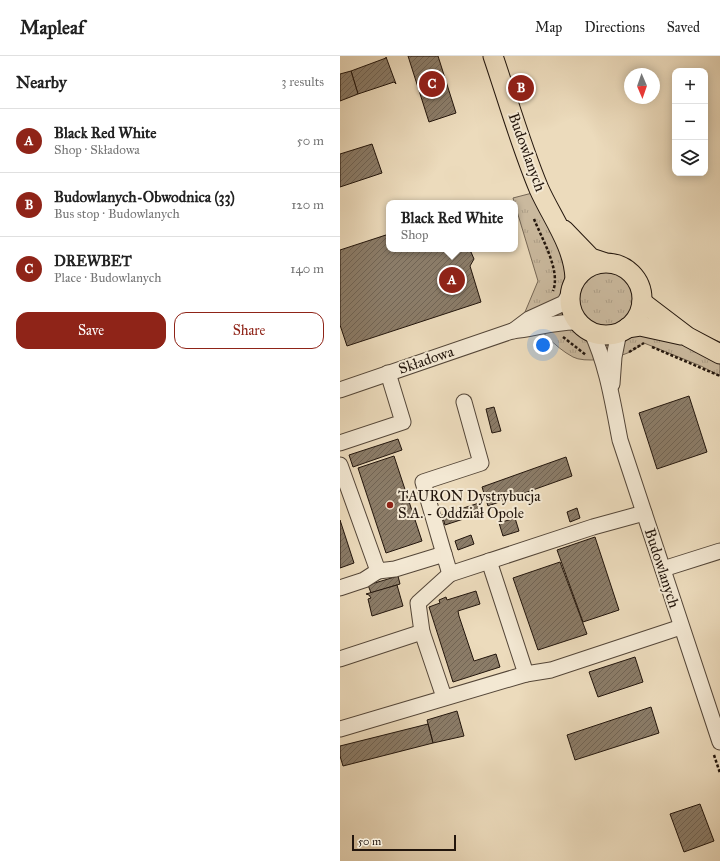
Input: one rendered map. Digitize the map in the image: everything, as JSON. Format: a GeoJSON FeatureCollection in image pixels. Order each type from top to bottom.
{"type":"FeatureCollection","features":[{"type":"Feature","properties":{"kind":"main road","name":"Budowlanych"},"geometry":{"type":"LineString","coordinates":[[493,56],[529,163],[540,191],[558,223],[574,270],[572,286]]}},
{"type":"Feature","properties":{"kind":"main road","name":"Budowlanych"},"geometry":{"type":"LineString","coordinates":[[558,223],[591,258],[603,262]]}},
{"type":"Feature","properties":{"kind":"main road"},"geometry":{"type":"LineString","coordinates":[[623,330],[639,312],[642,302],[642,292],[638,282],[632,273],[624,267],[614,263],[603,262],[593,264],[584,269],[572,286],[572,312],[584,327],[598,334],[610,335],[640,326],[688,337]]}},
{"type":"Feature","properties":{"kind":"main road"},"geometry":{"type":"LineString","coordinates":[[642,302],[688,337],[720,354]]}},
{"type":"Feature","properties":{"kind":"street","name":"Składowa"},"geometry":{"type":"LineString","coordinates":[[340,390],[512,331],[529,319],[564,303],[572,286]]}},
{"type":"Feature","properties":{"kind":"street","name":"Składowa"},"geometry":{"type":"LineString","coordinates":[[512,331],[531,330],[552,324],[584,327]]}},
{"type":"Feature","properties":{"kind":"street","name":"Budowlanych"},"geometry":{"type":"LineString","coordinates":[[584,327],[596,341],[611,393],[620,440],[720,742]]}},
{"type":"Feature","properties":{"kind":"street","name":"Budowlanych"},"geometry":{"type":"LineString","coordinates":[[611,393],[614,357],[623,330]]}},
{"type":"Feature","properties":{"kind":"street"},"geometry":{"type":"LineString","coordinates":[[340,443],[403,422],[388,374]]}},
{"type":"Feature","properties":{"kind":"street"},"geometry":{"type":"LineString","coordinates":[[450,574],[423,482],[481,463],[464,402]]}},
{"type":"Feature","properties":{"kind":"street"},"geometry":{"type":"LineString","coordinates":[[340,465],[378,571]]}},
{"type":"Feature","properties":{"kind":"street"},"geometry":{"type":"LineString","coordinates":[[444,697],[422,632],[418,603],[450,574],[644,513]]}},
{"type":"Feature","properties":{"kind":"street"},"geometry":{"type":"LineString","coordinates":[[663,569],[720,551]]}},
{"type":"Feature","properties":{"kind":"street"},"geometry":{"type":"LineString","coordinates":[[340,588],[364,580],[378,571],[395,569],[444,554]]}},
{"type":"Feature","properties":{"kind":"street"},"geometry":{"type":"LineString","coordinates":[[489,562],[526,674]]}},
{"type":"Feature","properties":{"kind":"street"},"geometry":{"type":"LineString","coordinates":[[340,729],[526,674],[551,670],[681,627]]}},
{"type":"Feature","properties":{"kind":"street"},"geometry":{"type":"LineString","coordinates":[[340,659],[422,632]]}},
{"type":"Feature","properties":{"kind":"path"},"geometry":{"type":"LineString","coordinates":[[624,354],[644,343],[701,366],[720,376]]}},
{"type":"Feature","properties":{"kind":"green space"},"geometry":{"type":"Polygon","coordinates":[[[540,191],[555,219],[586,249],[602,261],[621,265],[631,273],[638,283],[642,302],[692,331],[720,342],[720,376],[701,366],[644,343],[630,352],[620,356],[599,360],[578,359],[559,348],[525,312],[538,281],[518,215],[518,200],[514,200],[513,198],[540,191]]]}},
{"type":"Feature","properties":{"kind":"building"},"geometry":{"type":"Polygon","coordinates":[[[408,56],[438,56],[456,113],[429,122],[408,56]]]}},
{"type":"Feature","properties":{"kind":"building"},"geometry":{"type":"Polygon","coordinates":[[[386,57],[396,84],[394,82],[358,94],[351,71],[386,57]]]}},
{"type":"Feature","properties":{"kind":"building"},"geometry":{"type":"Polygon","coordinates":[[[351,71],[358,94],[340,101],[340,74],[351,71]]]}},
{"type":"Feature","properties":{"kind":"building"},"geometry":{"type":"Polygon","coordinates":[[[372,144],[382,173],[340,187],[340,154],[372,144]]]}},
{"type":"Feature","properties":{"kind":"building"},"geometry":{"type":"Polygon","coordinates":[[[386,235],[386,252],[471,252],[474,259],[470,266],[481,302],[347,346],[340,325],[340,250],[386,235]]]}},
{"type":"Feature","properties":{"kind":"building"},"geometry":{"type":"Polygon","coordinates":[[[689,396],[707,452],[657,469],[639,413],[689,396]]]}},
{"type":"Feature","properties":{"kind":"building"},"geometry":{"type":"Polygon","coordinates":[[[494,407],[501,431],[492,433],[486,409],[494,407]]]}},
{"type":"Feature","properties":{"kind":"building"},"geometry":{"type":"Polygon","coordinates":[[[398,439],[402,450],[353,467],[349,455],[398,439]]]}},
{"type":"Feature","properties":{"kind":"building","name":"TAURON Dystrybucja S.A. - Oddział Opole"},"geometry":{"type":"Polygon","coordinates":[[[394,456],[422,541],[386,553],[358,468],[394,456]]]}},
{"type":"Feature","properties":{"kind":"building"},"geometry":{"type":"Polygon","coordinates":[[[566,457],[572,476],[488,506],[482,487],[566,457]]]}},
{"type":"Feature","properties":{"kind":"building"},"geometry":{"type":"Polygon","coordinates":[[[479,503],[482,513],[445,525],[442,515],[479,503]]]}},
{"type":"Feature","properties":{"kind":"building"},"geometry":{"type":"Polygon","coordinates":[[[577,508],[580,518],[570,522],[567,512],[577,508]]]}},
{"type":"Feature","properties":{"kind":"building"},"geometry":{"type":"Polygon","coordinates":[[[515,518],[519,531],[503,536],[499,523],[515,518]]]}},
{"type":"Feature","properties":{"kind":"building"},"geometry":{"type":"Polygon","coordinates":[[[340,520],[354,563],[340,568],[340,520]]]}},
{"type":"Feature","properties":{"kind":"building"},"geometry":{"type":"Polygon","coordinates":[[[471,535],[474,544],[458,550],[455,541],[471,535]]]}},
{"type":"Feature","properties":{"kind":"building"},"geometry":{"type":"Polygon","coordinates":[[[595,537],[619,610],[583,622],[557,550],[595,537]]]}},
{"type":"Feature","properties":{"kind":"building"},"geometry":{"type":"Polygon","coordinates":[[[560,562],[587,634],[538,650],[513,578],[560,562]]]}},
{"type":"Feature","properties":{"kind":"building"},"geometry":{"type":"Polygon","coordinates":[[[398,576],[400,584],[371,593],[368,585],[398,576]]]}},
{"type":"Feature","properties":{"kind":"building"},"geometry":{"type":"Polygon","coordinates":[[[397,585],[403,606],[372,616],[368,599],[371,598],[366,594],[397,585]]]}},
{"type":"Feature","properties":{"kind":"building"},"geometry":{"type":"Polygon","coordinates":[[[476,591],[480,604],[458,611],[459,616],[474,661],[496,654],[500,667],[453,682],[429,607],[440,603],[439,600],[446,597],[447,600],[476,591]]]}},
{"type":"Feature","properties":{"kind":"building"},"geometry":{"type":"Polygon","coordinates":[[[635,657],[643,682],[598,697],[589,672],[635,657]]]}},
{"type":"Feature","properties":{"kind":"building"},"geometry":{"type":"Polygon","coordinates":[[[651,707],[659,733],[575,760],[567,735],[651,707]]]}},
{"type":"Feature","properties":{"kind":"building"},"geometry":{"type":"Polygon","coordinates":[[[457,711],[464,736],[433,743],[427,720],[457,711]]]}},
{"type":"Feature","properties":{"kind":"building"},"geometry":{"type":"Polygon","coordinates":[[[428,724],[433,743],[343,766],[340,756],[340,746],[428,724]]]}},
{"type":"Feature","properties":{"kind":"building"},"geometry":{"type":"Polygon","coordinates":[[[700,804],[714,841],[684,852],[670,814],[700,804]]]}},
{"type":"Feature","properties":{"kind":"place","name":"DREWBET"},"geometry":{"type":"Point","coordinates":[432,84]}},
{"type":"Feature","properties":{"kind":"place","name":"Budowlanych-Obwodnica (33)"},"geometry":{"type":"Point","coordinates":[521,88]}},
{"type":"Feature","properties":{"kind":"place","name":"Black Red White"},"geometry":{"type":"Point","coordinates":[452,280]}},
{"type":"Feature","properties":{"kind":"place","name":"TAURON Dystrybucja S.A. - Oddział Opole"},"geometry":{"type":"Point","coordinates":[390,505]}}]}
